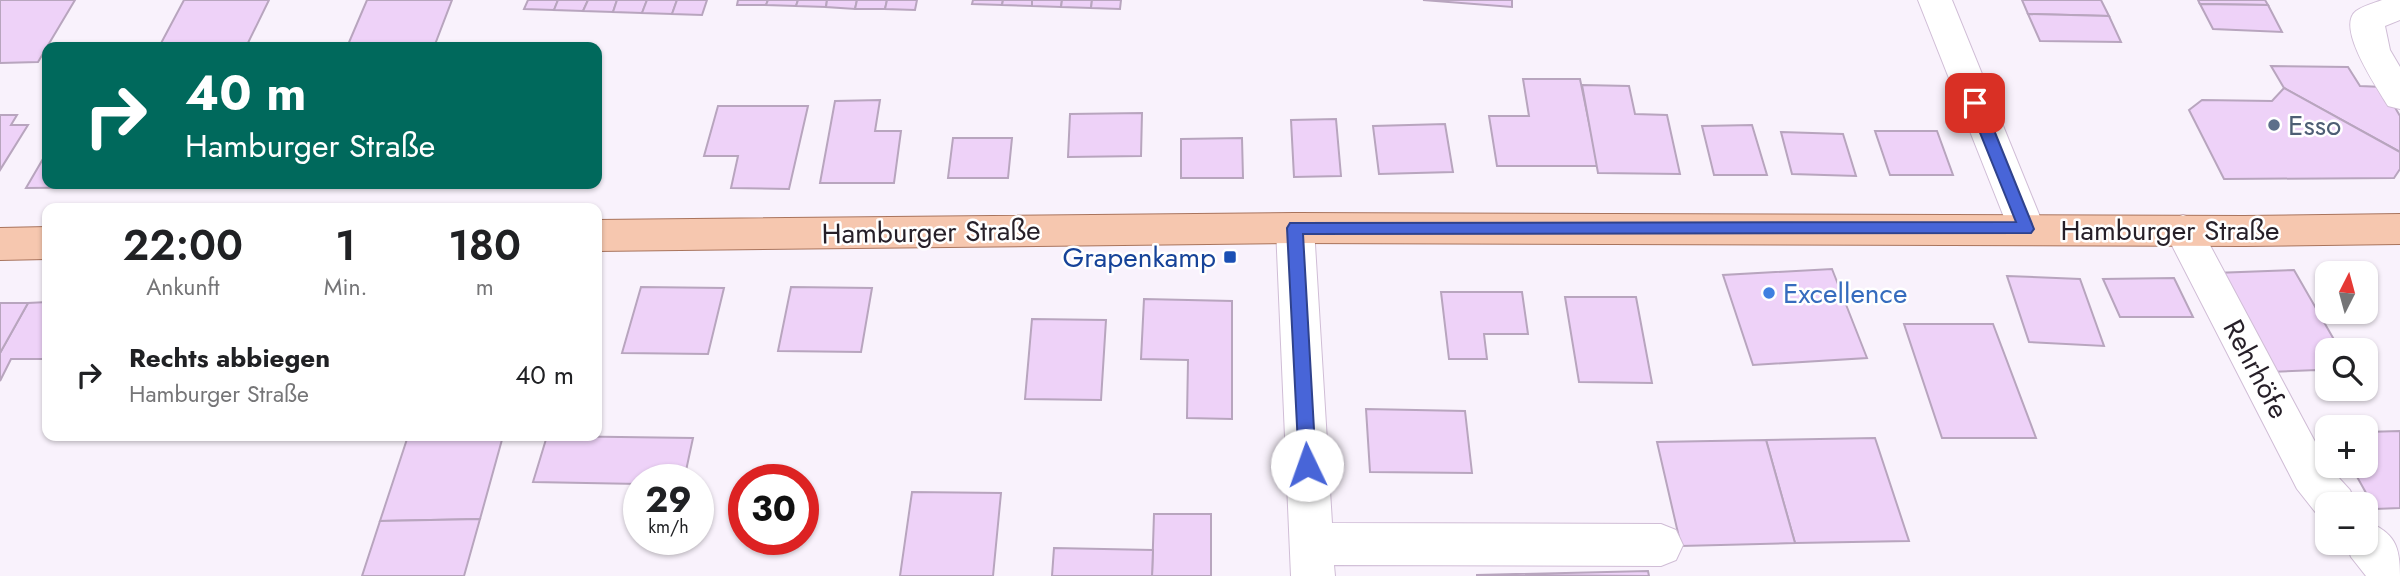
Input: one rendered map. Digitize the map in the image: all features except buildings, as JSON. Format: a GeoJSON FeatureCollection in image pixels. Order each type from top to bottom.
{"type":"FeatureCollection","features":[{"type":"Feature","properties":{"kind":"main road","name":"Hamburger Straße"},"geometry":{"type":"LineString","coordinates":[[602,236],[1295,228],[2400,229]]}},
{"type":"Feature","properties":{"kind":"main road"},"geometry":{"type":"LineString","coordinates":[[0,244],[42,243]]}},
{"type":"Feature","properties":{"kind":"street"},"geometry":{"type":"LineString","coordinates":[[1934,0],[2026,229]]}},
{"type":"Feature","properties":{"kind":"street"},"geometry":{"type":"LineString","coordinates":[[2400,6],[2367,20],[2374,52],[2400,96]]}},
{"type":"Feature","properties":{"kind":"street"},"geometry":{"type":"LineString","coordinates":[[1295,228],[1312,560],[1661,545]]}},
{"type":"Feature","properties":{"kind":"street","name":"Rehrhöfe"},"geometry":{"type":"LineString","coordinates":[[2183,230],[2312,475],[2325,492]]}},
{"type":"Feature","properties":{"kind":"street"},"geometry":{"type":"LineString","coordinates":[[2376,555],[2393,576]]}},
{"type":"Feature","properties":{"kind":"place","name":"Esso"},"geometry":{"type":"Point","coordinates":[2274,125]}},
{"type":"Feature","properties":{"kind":"place","name":"Grapenkamp"},"geometry":{"type":"Point","coordinates":[1230,257]}},
{"type":"Feature","properties":{"kind":"place","name":"Excellence"},"geometry":{"type":"Point","coordinates":[1769,293]}},
{"type":"Feature","properties":{"kind":"route"},"geometry":{"type":"LineString","coordinates":[[1307,465],[1295,228],[2026,229],[1975,103]]}}]}
